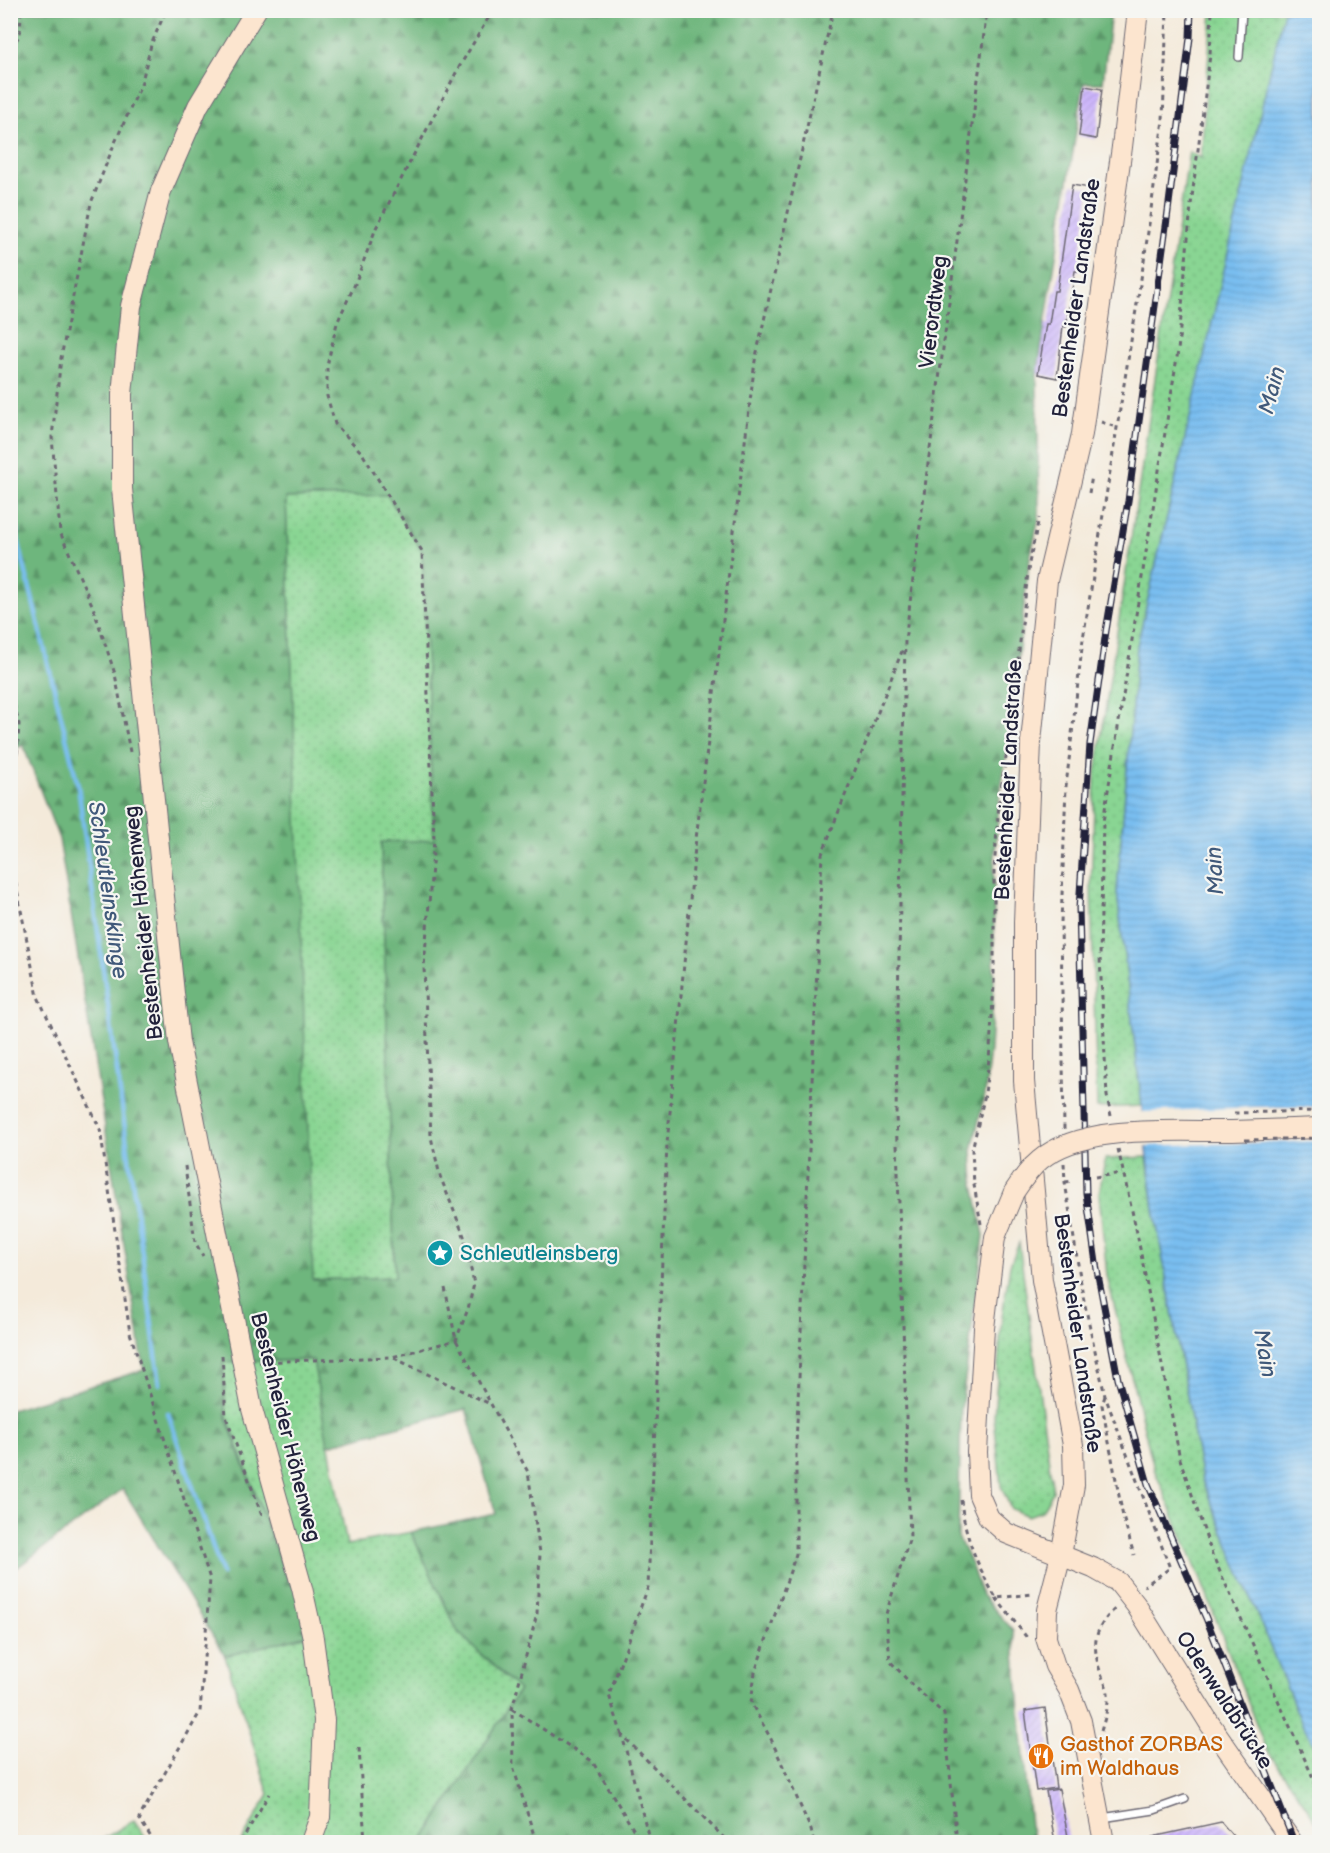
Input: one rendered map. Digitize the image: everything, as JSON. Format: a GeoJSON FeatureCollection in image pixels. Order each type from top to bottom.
{"type":"FeatureCollection","features":[{"type":"Feature","properties":{"kind":"main road","name":"Bestenheider Höhenweg"},"geometry":{"type":"LineString","coordinates":[[256,10],[198,106],[161,191],[131,306],[122,394],[122,489],[179,1042],[252,1409],[302,1588],[313,1638],[324,1720],[320,1817],[311,1842]]}},
{"type":"Feature","properties":{"kind":"main road","name":"Bestenheider Landstraße"},"geometry":{"type":"LineString","coordinates":[[1104,1842],[1081,1721],[1069,1690],[1054,1666],[1046,1638],[1047,1610],[1061,1556],[1074,1485],[1073,1445],[1042,1280],[1023,1081],[1024,922],[1031,742],[1047,580],[1082,434],[1122,147],[1138,10]]}},
{"type":"Feature","properties":{"kind":"main road"},"geometry":{"type":"LineString","coordinates":[[1061,1556],[1006,1533],[989,1518],[979,1495],[977,1452],[980,1384],[995,1237],[1014,1192],[1027,1173],[1041,1159],[1075,1142],[1101,1135],[1320,1128]]}},
{"type":"Feature","properties":{"kind":"main road","name":"Odenwaldbrücke"},"geometry":{"type":"LineString","coordinates":[[1061,1556],[1093,1568],[1118,1582],[1136,1605],[1210,1724],[1292,1842]]}},
{"type":"Feature","properties":{"kind":"lane"},"geometry":{"type":"LineString","coordinates":[[1239,57],[1242,10]]}},
{"type":"Feature","properties":{"kind":"lane"},"geometry":{"type":"LineString","coordinates":[[1099,1818],[1154,1810],[1185,1798]]}},
{"type":"Feature","properties":{"kind":"path"},"geometry":{"type":"LineString","coordinates":[[10,48],[20,35],[21,10]]}},
{"type":"Feature","properties":{"kind":"path"},"geometry":{"type":"LineString","coordinates":[[456,1340],[474,1284],[464,1236],[440,1176],[431,1137],[424,967],[434,840],[422,551],[362,453],[335,424],[327,396],[327,366],[338,323],[376,228],[458,69],[494,10]]}},
{"type":"Feature","properties":{"kind":"path"},"geometry":{"type":"LineString","coordinates":[[650,1842],[609,1695],[648,1587],[667,1144],[698,823],[755,361],[833,10]]}},
{"type":"Feature","properties":{"kind":"path","name":"Vierordtweg"},"geometry":{"type":"LineString","coordinates":[[905,641],[987,10]]}},
{"type":"Feature","properties":{"kind":"path"},"geometry":{"type":"LineString","coordinates":[[1064,1137],[1061,923],[1066,786],[1083,639],[1163,120],[1167,10]]}},
{"type":"Feature","properties":{"kind":"path"},"geometry":{"type":"LineString","coordinates":[[1111,1118],[1107,1096],[1100,958],[1103,822],[1178,351],[1191,205],[1210,55],[1212,10]]}},
{"type":"Feature","properties":{"kind":"path"},"geometry":{"type":"LineString","coordinates":[[995,1237],[984,1235],[981,1226],[974,1185],[972,1150],[985,1094],[990,1049],[994,871],[999,802],[1009,738],[1029,563],[1039,518]]}},
{"type":"Feature","properties":{"kind":"path"},"geometry":{"type":"LineString","coordinates":[[814,1842],[812,1830],[771,1739],[751,1703],[755,1672],[796,1554],[796,1446],[822,854],[905,641]]}},
{"type":"Feature","properties":{"kind":"path"},"geometry":{"type":"LineString","coordinates":[[905,641],[896,1113],[910,1537],[886,1614],[890,1660],[912,1685],[944,1714],[957,1842]]}},
{"type":"Feature","properties":{"kind":"path"},"geometry":{"type":"LineString","coordinates":[[10,687],[19,724],[10,859],[38,997],[100,1129],[130,1333],[210,1578],[200,1712],[139,1818],[154,1842]]}},
{"type":"Feature","properties":{"kind":"path"},"geometry":{"type":"LineString","coordinates":[[1116,1140],[1137,1233],[1180,1459],[1212,1554],[1320,1793]]}},
{"type":"Feature","properties":{"kind":"path"},"geometry":{"type":"LineString","coordinates":[[1064,1159],[1065,1182],[1083,1296],[1105,1396],[1170,1568],[1142,1588]]}},
{"type":"Feature","properties":{"kind":"path"},"geometry":{"type":"LineString","coordinates":[[1095,1177],[1122,1173]]}},
{"type":"Feature","properties":{"kind":"path"},"geometry":{"type":"LineString","coordinates":[[1065,1182],[1073,1181]]}},
{"type":"Feature","properties":{"kind":"path"},"geometry":{"type":"LineString","coordinates":[[445,1288],[456,1340],[528,1472],[540,1553],[537,1614],[512,1710],[513,1766],[536,1842]]}},
{"type":"Feature","properties":{"kind":"path"},"geometry":{"type":"LineString","coordinates":[[242,1362],[392,1357],[456,1340]]}},
{"type":"Feature","properties":{"kind":"path"},"geometry":{"type":"LineString","coordinates":[[392,1357],[490,1404]]}},
{"type":"Feature","properties":{"kind":"path"},"geometry":{"type":"LineString","coordinates":[[1105,1396],[1102,1405],[1106,1427],[1123,1517],[1134,1555]]}},
{"type":"Feature","properties":{"kind":"path"},"geometry":{"type":"LineString","coordinates":[[996,1598],[1032,1643]]}},
{"type":"Feature","properties":{"kind":"path"},"geometry":{"type":"LineString","coordinates":[[1085,1743],[1101,1733],[1108,1707],[1107,1691],[1099,1670],[1095,1642],[1104,1619],[1118,1607]]}},
{"type":"Feature","properties":{"kind":"path"},"geometry":{"type":"LineString","coordinates":[[512,1710],[592,1761],[641,1842]]}},
{"type":"Feature","properties":{"kind":"path"},"geometry":{"type":"LineString","coordinates":[[622,1735],[728,1842]]}},
{"type":"Feature","properties":{"kind":"path"},"geometry":{"type":"LineString","coordinates":[[359,1748],[365,1842]]}},
{"type":"Feature","properties":{"kind":"path"},"geometry":{"type":"LineString","coordinates":[[241,1842],[269,1794]]}},
{"type":"Feature","properties":{"kind":"green space"},"geometry":{"type":"Polygon","coordinates":[[[11,11],[1111,11],[1103,83],[1084,83],[1037,374],[1039,518],[1029,563],[1009,738],[999,802],[994,871],[994,984],[990,1049],[985,1094],[972,1150],[974,1185],[984,1235],[961,1410],[958,1537],[971,1564],[981,1594],[1013,1630],[1030,1826],[1035,1842],[420,1842],[519,1690],[458,1632],[411,1532],[496,1514],[466,1409],[328,1445],[313,1360],[223,1362],[226,1417],[288,1582],[302,1588],[312,1634],[225,1656],[123,1489],[11,1572],[11,1410],[144,1370],[59,839],[23,745],[11,751],[11,11]],[[387,495],[286,498],[313,1280],[395,1277],[381,842],[434,840],[422,551],[387,495]]]}},
{"type":"Feature","properties":{"kind":"green space"},"geometry":{"type":"Polygon","coordinates":[[[1212,11],[1285,11],[1137,646],[1117,892],[1142,1106],[1097,1108],[1091,887],[1095,779],[1189,152],[1201,158],[1212,11]]]}},
{"type":"Feature","properties":{"kind":"green space"},"geometry":{"type":"Polygon","coordinates":[[[387,495],[422,551],[434,840],[381,843],[395,1277],[312,1280],[286,498],[387,495]]]}},
{"type":"Feature","properties":{"kind":"green space"},"geometry":{"type":"Polygon","coordinates":[[[1147,1157],[1154,1209],[1202,1480],[1302,1724],[1319,1753],[1319,1825],[1265,1747],[1201,1580],[1154,1469],[1107,1276],[1099,1194],[1105,1159],[1147,1157]]]}},
{"type":"Feature","properties":{"kind":"green space"},"geometry":{"type":"Polygon","coordinates":[[[1019,1243],[1053,1492],[1042,1511],[1028,1516],[1011,1509],[1001,1486],[994,1417],[1002,1316],[1010,1265],[1019,1243]]]}},
{"type":"Feature","properties":{"kind":"green space"},"geometry":{"type":"Polygon","coordinates":[[[313,1360],[347,1545],[411,1532],[458,1632],[519,1690],[420,1842],[241,1842],[269,1794],[225,1656],[312,1634],[288,1582],[226,1413],[223,1362],[313,1360]]]}},
{"type":"Feature","properties":{"kind":"green space"},"geometry":{"type":"Polygon","coordinates":[[[134,1820],[148,1842],[98,1842],[134,1820]]]}},
{"type":"Feature","properties":{"kind":"water","name":"Main"},"geometry":{"type":"Polygon","coordinates":[[[1284,11],[1319,11],[1319,1753],[1302,1724],[1202,1480],[1154,1209],[1117,892],[1137,646],[1284,11]]]}},
{"type":"Feature","properties":{"kind":"pier"},"geometry":{"type":"Polygon","coordinates":[[[1254,1107],[1319,1107],[1319,1141],[1143,1146],[1139,1112],[1254,1107]]]}},
{"type":"Feature","properties":{"kind":"building"},"geometry":{"type":"Polygon","coordinates":[[[1085,86],[1102,89],[1096,139],[1079,136],[1085,86]]]}},
{"type":"Feature","properties":{"kind":"building"},"geometry":{"type":"Polygon","coordinates":[[[1072,185],[1090,188],[1078,271],[1075,271],[1066,327],[1063,326],[1057,378],[1038,374],[1046,324],[1049,324],[1054,291],[1057,291],[1072,185]]]}},
{"type":"Feature","properties":{"kind":"building"},"geometry":{"type":"Polygon","coordinates":[[[1045,1708],[1056,1788],[1036,1791],[1025,1711],[1045,1708]]]}},
{"type":"Feature","properties":{"kind":"building"},"geometry":{"type":"Polygon","coordinates":[[[1059,1789],[1069,1842],[1055,1842],[1046,1791],[1059,1789]]]}},
{"type":"Feature","properties":{"kind":"building"},"geometry":{"type":"Polygon","coordinates":[[[1221,1822],[1238,1842],[1153,1842],[1152,1837],[1221,1822]]]}},
{"type":"Feature","properties":{"kind":"waterway","name":"Schleutleinsklinge"},"geometry":{"type":"LineString","coordinates":[[10,404],[17,536],[78,786],[160,1384]]}},
{"type":"Feature","properties":{"kind":"waterway","name":"Schleutleinsklinge"},"geometry":{"type":"LineString","coordinates":[[168,1413],[222,1574]]}},
{"type":"Feature","properties":{"kind":"railway"},"geometry":{"type":"LineString","coordinates":[[1191,10],[1190,38],[1167,219],[1128,501],[1090,744],[1079,908],[1086,1193],[1097,1270],[1118,1379],[1148,1484],[1206,1618],[1294,1842]]}},
{"type":"Feature","properties":{"kind":"place","name":"Schleutleinsberg"},"geometry":{"type":"Point","coordinates":[440,1253]}},
{"type":"Feature","properties":{"kind":"place","name":"Gasthof ZORBAS im Waldhaus"},"geometry":{"type":"Point","coordinates":[1041,1756]}}]}
